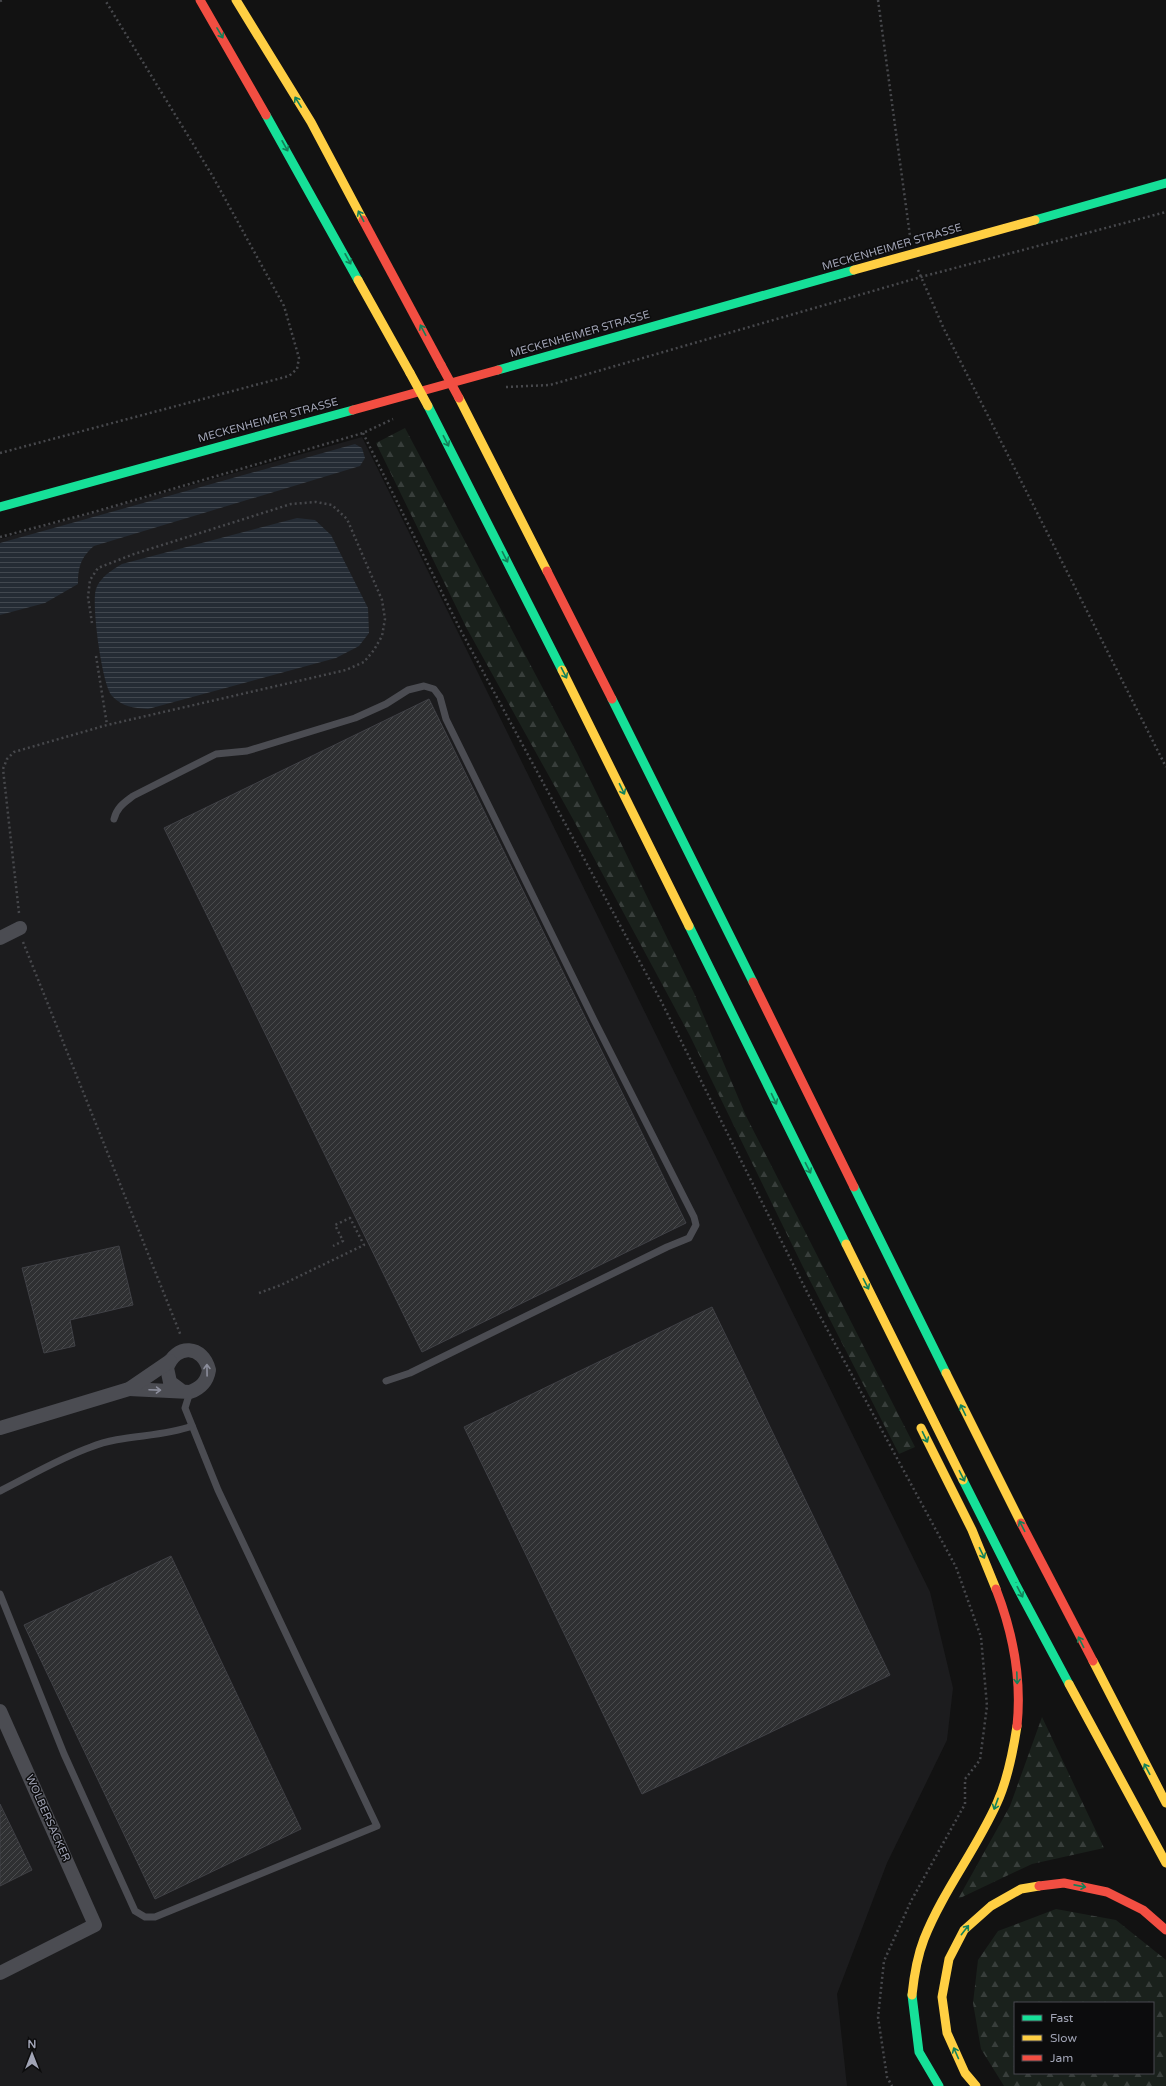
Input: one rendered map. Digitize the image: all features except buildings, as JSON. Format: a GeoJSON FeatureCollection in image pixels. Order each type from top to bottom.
{"type":"FeatureCollection","features":[{"type":"Feature","properties":{"kind":"main road"},"geometry":{"type":"LineString","coordinates":[[200,0],[345,253],[428,406],[614,772],[784,1120],[1015,1583],[1166,1863]]}},
{"type":"Feature","properties":{"kind":"main road"},"geometry":{"type":"LineString","coordinates":[[236,0],[311,122],[459,398],[651,775],[1000,1483],[1166,1804]]}},
{"type":"Feature","properties":{"kind":"main road","name":"MECKENHEIMER STRASSE"},"geometry":{"type":"LineString","coordinates":[[0,507],[494,371],[1166,182]]}},
{"type":"Feature","properties":{"kind":"main road"},"geometry":{"type":"LineString","coordinates":[[784,1120],[797,1166]]}},
{"type":"Feature","properties":{"kind":"main road"},"geometry":{"type":"LineString","coordinates":[[918,1422],[991,1571],[1006,1616],[1017,1665],[1018,1712],[1012,1759],[993,1812],[929,1923],[916,1963],[911,2007],[919,2052],[939,2086]]}},
{"type":"Feature","properties":{"kind":"main road"},"geometry":{"type":"LineString","coordinates":[[976,2086],[965,2073],[947,2033],[942,1997],[949,1959],[964,1930],[991,1906],[1021,1889],[1064,1884],[1107,1892],[1143,1910],[1166,1930]]}},
{"type":"Feature","properties":{"kind":"street"},"geometry":{"type":"LineString","coordinates":[[0,938],[20,928]]}},
{"type":"Feature","properties":{"kind":"street"},"geometry":{"type":"LineString","coordinates":[[0,1428],[129,1389],[170,1361],[180,1352],[189,1350],[198,1353],[204,1357],[209,1370],[204,1385],[197,1390],[129,1389]]}},
{"type":"Feature","properties":{"kind":"street"},"geometry":{"type":"LineString","coordinates":[[170,1361],[167,1368],[170,1382],[186,1391]]}},
{"type":"Feature","properties":{"kind":"street","name":"WOLBERSACKER"},"geometry":{"type":"LineString","coordinates":[[0,1711],[95,1926],[0,1973]]}},
{"type":"Feature","properties":{"kind":"lane"},"geometry":{"type":"LineString","coordinates":[[114,819],[116,811],[122,804],[133,796],[216,754],[247,751],[355,718],[386,704],[408,690],[424,686],[434,689],[440,697],[446,719],[558,948],[694,1217],[696,1224],[694,1232],[689,1238],[680,1243],[667,1247],[410,1373],[386,1381]]}},
{"type":"Feature","properties":{"kind":"lane"},"geometry":{"type":"LineString","coordinates":[[0,1594],[64,1754],[135,1911],[145,1916],[155,1917],[377,1826],[218,1490],[185,1408],[186,1391]]}},
{"type":"Feature","properties":{"kind":"lane"},"geometry":{"type":"LineString","coordinates":[[0,1491],[91,1446],[111,1441],[176,1432],[192,1426]]}},
{"type":"Feature","properties":{"kind":"path"},"geometry":{"type":"LineString","coordinates":[[0,453],[289,376],[297,369],[299,358],[284,306],[212,175],[105,0]]}},
{"type":"Feature","properties":{"kind":"path"},"geometry":{"type":"LineString","coordinates":[[878,0],[912,253],[921,277],[944,329],[1166,767]]}},
{"type":"Feature","properties":{"kind":"path"},"geometry":{"type":"LineString","coordinates":[[499,388],[550,385],[921,277],[1166,212]]}},
{"type":"Feature","properties":{"kind":"path"},"geometry":{"type":"LineString","coordinates":[[0,537],[94,512],[363,433],[398,417]]}},
{"type":"Feature","properties":{"kind":"path"},"geometry":{"type":"LineString","coordinates":[[363,433],[460,629],[661,1001],[808,1294],[956,1567],[981,1637],[987,1706],[980,1760],[965,1779],[965,1804],[911,1901],[884,1961],[878,2018],[887,2077],[892,2086]]}},
{"type":"Feature","properties":{"kind":"path"},"geometry":{"type":"LineString","coordinates":[[92,623],[88,597],[90,580],[98,568],[134,554],[235,521],[291,504],[310,503],[332,505],[347,519],[382,600],[385,619],[382,636],[374,650],[364,662],[346,670],[107,725],[14,752],[7,759],[3,769],[20,928],[28,956],[180,1334],[189,1350]]}},
{"type":"Feature","properties":{"kind":"path"},"geometry":{"type":"LineString","coordinates":[[96,656],[107,725]]}},
{"type":"Feature","properties":{"kind":"path"},"geometry":{"type":"LineString","coordinates":[[259,1293],[281,1285],[364,1245],[350,1218],[335,1225],[343,1241],[333,1246]]}},
{"type":"Feature","properties":{"kind":"shaded area"},"geometry":{"type":"Polygon","coordinates":[[[362,437],[930,1592],[953,1688],[947,1740],[887,1863],[837,1994],[847,2086],[0,2086],[0,539],[362,437]]]}},
{"type":"Feature","properties":{"kind":"shaded area"},"geometry":{"type":"Polygon","coordinates":[[[355,444],[362,448],[365,458],[360,466],[94,546],[83,558],[79,572],[78,584],[45,603],[0,615],[0,543],[355,444]]]}},
{"type":"Feature","properties":{"kind":"shaded area"},"geometry":{"type":"Polygon","coordinates":[[[297,518],[315,520],[331,535],[368,608],[369,633],[359,646],[336,658],[148,709],[128,706],[120,703],[112,696],[108,689],[101,661],[96,626],[96,589],[103,577],[122,564],[297,518]]]}},
{"type":"Feature","properties":{"kind":"green space"},"geometry":{"type":"Polygon","coordinates":[[[405,428],[577,753],[694,993],[746,1116],[915,1447],[899,1454],[803,1267],[690,1036],[574,821],[466,627],[376,443],[405,428]]]}},
{"type":"Feature","properties":{"kind":"green space"},"geometry":{"type":"Polygon","coordinates":[[[1042,1717],[1104,1848],[1032,1864],[958,1899],[1010,1806],[1042,1717]]]}},
{"type":"Feature","properties":{"kind":"green space"},"geometry":{"type":"Polygon","coordinates":[[[1056,1909],[1116,1920],[1166,1960],[1166,2086],[1004,2086],[981,2049],[973,2003],[978,1960],[998,1931],[1056,1909]]]}},
{"type":"Feature","properties":{"kind":"traffic: fast"},"geometry":{"type":"LineString","coordinates":[[266,115],[358,280]]}},
{"type":"Feature","properties":{"kind":"traffic: fast"},"geometry":{"type":"LineString","coordinates":[[1035,220],[1166,183]]}},
{"type":"Feature","properties":{"kind":"traffic: fast"},"geometry":{"type":"LineString","coordinates":[[498,370],[854,270]]}},
{"type":"Feature","properties":{"kind":"traffic: fast"},"geometry":{"type":"LineString","coordinates":[[428,406],[562,670]]}},
{"type":"Feature","properties":{"kind":"traffic: fast"},"geometry":{"type":"LineString","coordinates":[[0,507],[353,410]]}},
{"type":"Feature","properties":{"kind":"traffic: fast"},"geometry":{"type":"LineString","coordinates":[[612,699],[753,982]]}},
{"type":"Feature","properties":{"kind":"traffic: fast"},"geometry":{"type":"LineString","coordinates":[[689,926],[846,1244]]}},
{"type":"Feature","properties":{"kind":"traffic: fast"},"geometry":{"type":"LineString","coordinates":[[854,1187],[946,1373]]}},
{"type":"Feature","properties":{"kind":"traffic: fast"},"geometry":{"type":"LineString","coordinates":[[963,1480],[1015,1583],[1069,1684]]}},
{"type":"Feature","properties":{"kind":"traffic: fast"},"geometry":{"type":"LineString","coordinates":[[912,1995],[919,2052],[939,2086]]}},
{"type":"Feature","properties":{"kind":"traffic: slow"},"geometry":{"type":"LineString","coordinates":[[236,0],[311,122],[363,220]]}},
{"type":"Feature","properties":{"kind":"traffic: slow"},"geometry":{"type":"LineString","coordinates":[[854,270],[1035,220]]}},
{"type":"Feature","properties":{"kind":"traffic: slow"},"geometry":{"type":"LineString","coordinates":[[358,280],[410,373]]}},
{"type":"Feature","properties":{"kind":"traffic: slow"},"geometry":{"type":"LineString","coordinates":[[410,373],[428,406]]}},
{"type":"Feature","properties":{"kind":"traffic: slow"},"geometry":{"type":"LineString","coordinates":[[459,398],[547,571]]}},
{"type":"Feature","properties":{"kind":"traffic: slow"},"geometry":{"type":"LineString","coordinates":[[562,670],[689,926]]}},
{"type":"Feature","properties":{"kind":"traffic: slow"},"geometry":{"type":"LineString","coordinates":[[846,1244],[963,1480]]}},
{"type":"Feature","properties":{"kind":"traffic: slow"},"geometry":{"type":"LineString","coordinates":[[946,1373],[1021,1523]]}},
{"type":"Feature","properties":{"kind":"traffic: slow"},"geometry":{"type":"LineString","coordinates":[[921,1428],[972,1530],[996,1589]]}},
{"type":"Feature","properties":{"kind":"traffic: slow"},"geometry":{"type":"LineString","coordinates":[[1093,1661],[1166,1803]]}},
{"type":"Feature","properties":{"kind":"traffic: slow"},"geometry":{"type":"LineString","coordinates":[[1069,1684],[1166,1863]]}},
{"type":"Feature","properties":{"kind":"traffic: slow"},"geometry":{"type":"LineString","coordinates":[[912,1995],[919,1953],[924,1939],[940,1904],[989,1820],[1001,1794],[1010,1765],[1017,1726]]}},
{"type":"Feature","properties":{"kind":"traffic: slow"},"geometry":{"type":"LineString","coordinates":[[976,2086],[965,2073],[947,2033],[942,1997],[949,1959],[964,1930],[991,1906],[1021,1889],[1039,1886]]}},
{"type":"Feature","properties":{"kind":"traffic: jam"},"geometry":{"type":"LineString","coordinates":[[200,0],[266,115]]}},
{"type":"Feature","properties":{"kind":"traffic: jam"},"geometry":{"type":"LineString","coordinates":[[363,220],[441,365]]}},
{"type":"Feature","properties":{"kind":"traffic: jam"},"geometry":{"type":"LineString","coordinates":[[441,365],[459,398]]}},
{"type":"Feature","properties":{"kind":"traffic: jam"},"geometry":{"type":"LineString","coordinates":[[353,410],[498,370]]}},
{"type":"Feature","properties":{"kind":"traffic: jam"},"geometry":{"type":"LineString","coordinates":[[547,571],[612,699]]}},
{"type":"Feature","properties":{"kind":"traffic: jam"},"geometry":{"type":"LineString","coordinates":[[753,982],[854,1187]]}},
{"type":"Feature","properties":{"kind":"traffic: jam"},"geometry":{"type":"LineString","coordinates":[[1021,1523],[1093,1661]]}},
{"type":"Feature","properties":{"kind":"traffic: jam"},"geometry":{"type":"LineString","coordinates":[[996,1589],[1007,1622],[1015,1656],[1018,1691],[1017,1726]]}},
{"type":"Feature","properties":{"kind":"traffic: jam"},"geometry":{"type":"LineString","coordinates":[[1039,1886],[1064,1883],[1107,1892],[1143,1910],[1166,1930]]}}]}
